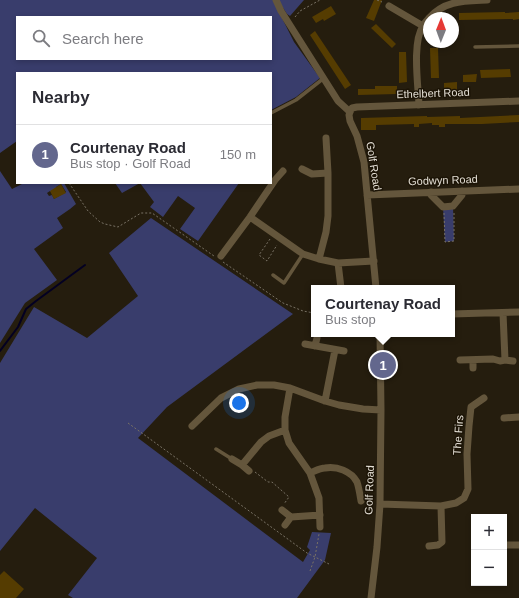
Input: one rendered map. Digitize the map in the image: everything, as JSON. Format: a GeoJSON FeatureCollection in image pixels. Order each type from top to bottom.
{"type":"FeatureCollection","features":[{"type":"Feature","properties":{"kind":"street","name":"Golf Road"},"geometry":{"type":"LineString","coordinates":[[276,0],[281,11],[338,101],[350,112],[350,121],[358,136],[364,162],[376,285]]}},
{"type":"Feature","properties":{"kind":"street"},"geometry":{"type":"LineString","coordinates":[[437,12],[451,3],[487,0]]}},
{"type":"Feature","properties":{"kind":"street"},"geometry":{"type":"LineString","coordinates":[[390,6],[423,26],[418,36],[416,48],[419,105]]}},
{"type":"Feature","properties":{"kind":"street","name":"Ethelbert Road"},"geometry":{"type":"LineString","coordinates":[[350,112],[352,108],[357,107],[519,101]]}},
{"type":"Feature","properties":{"kind":"street"},"geometry":{"type":"LineString","coordinates":[[319,259],[328,223],[326,138]]}},
{"type":"Feature","properties":{"kind":"street"},"geometry":{"type":"LineString","coordinates":[[302,169],[312,174],[328,173]]}},
{"type":"Feature","properties":{"kind":"street"},"geometry":{"type":"LineString","coordinates":[[273,178],[282,171]]}},
{"type":"Feature","properties":{"kind":"street"},"geometry":{"type":"LineString","coordinates":[[219,258],[250,218],[270,184]]}},
{"type":"Feature","properties":{"kind":"street","name":"Godwyn Road"},"geometry":{"type":"LineString","coordinates":[[367,195],[519,189]]}},
{"type":"Feature","properties":{"kind":"street"},"geometry":{"type":"LineString","coordinates":[[431,192],[443,207],[454,206],[462,195],[462,191]]}},
{"type":"Feature","properties":{"kind":"street"},"geometry":{"type":"LineString","coordinates":[[250,218],[303,254],[338,263],[374,261]]}},
{"type":"Feature","properties":{"kind":"street"},"geometry":{"type":"LineString","coordinates":[[338,263],[341,285]]}},
{"type":"Feature","properties":{"kind":"street"},"geometry":{"type":"LineString","coordinates":[[455,314],[519,312]]}},
{"type":"Feature","properties":{"kind":"street"},"geometry":{"type":"LineString","coordinates":[[503,313],[505,360]]}},
{"type":"Feature","properties":{"kind":"street","name":"Golf Road"},"geometry":{"type":"LineString","coordinates":[[371,598],[380,504],[380,337]]}},
{"type":"Feature","properties":{"kind":"street"},"geometry":{"type":"LineString","coordinates":[[315,346],[317,338]]}},
{"type":"Feature","properties":{"kind":"street"},"geometry":{"type":"LineString","coordinates":[[305,344],[344,352]]}},
{"type":"Feature","properties":{"kind":"street"},"geometry":{"type":"LineString","coordinates":[[325,401],[335,350]]}},
{"type":"Feature","properties":{"kind":"street"},"geometry":{"type":"LineString","coordinates":[[460,360],[493,359],[500,361],[513,361]]}},
{"type":"Feature","properties":{"kind":"street"},"geometry":{"type":"LineString","coordinates":[[473,360],[473,368]]}},
{"type":"Feature","properties":{"kind":"street"},"geometry":{"type":"LineString","coordinates":[[192,426],[221,398],[239,388],[257,385],[274,384],[340,405],[381,410]]}},
{"type":"Feature","properties":{"kind":"street"},"geometry":{"type":"LineString","coordinates":[[290,388],[285,417],[285,430],[290,443],[310,473],[319,498],[320,527]]}},
{"type":"Feature","properties":{"kind":"street","name":"The Firs"},"geometry":{"type":"LineString","coordinates":[[441,506],[456,503],[464,498],[468,490],[467,454],[472,407],[484,398]]}},
{"type":"Feature","properties":{"kind":"street"},"geometry":{"type":"LineString","coordinates":[[504,418],[519,417]]}},
{"type":"Feature","properties":{"kind":"street"},"geometry":{"type":"LineString","coordinates":[[242,465],[261,442],[270,436],[285,430]]}},
{"type":"Feature","properties":{"kind":"street"},"geometry":{"type":"LineString","coordinates":[[232,459],[249,471]]}},
{"type":"Feature","properties":{"kind":"street"},"geometry":{"type":"LineString","coordinates":[[310,473],[323,468],[336,467],[346,471],[358,484],[355,492],[361,501]]}},
{"type":"Feature","properties":{"kind":"street"},"geometry":{"type":"LineString","coordinates":[[380,504],[441,506],[442,542],[438,545],[429,546]]}},
{"type":"Feature","properties":{"kind":"street"},"geometry":{"type":"LineString","coordinates":[[282,510],[290,517],[320,515]]}},
{"type":"Feature","properties":{"kind":"street"},"geometry":{"type":"LineString","coordinates":[[285,524],[290,517]]}},
{"type":"Feature","properties":{"kind":"street"},"geometry":{"type":"LineString","coordinates":[[507,545],[519,545]]}},
{"type":"Feature","properties":{"kind":"lane"},"geometry":{"type":"LineString","coordinates":[[475,47],[519,46]]}},
{"type":"Feature","properties":{"kind":"lane"},"geometry":{"type":"LineString","coordinates":[[272,113],[296,100],[324,78]]}},
{"type":"Feature","properties":{"kind":"lane"},"geometry":{"type":"LineString","coordinates":[[273,275],[284,282],[303,254]]}},
{"type":"Feature","properties":{"kind":"lane"},"geometry":{"type":"LineString","coordinates":[[216,449],[232,459]]}},
{"type":"Feature","properties":{"kind":"path"},"geometry":{"type":"LineString","coordinates":[[289,24],[300,11],[320,0]]}},
{"type":"Feature","properties":{"kind":"path"},"geometry":{"type":"LineString","coordinates":[[70,184],[88,212],[100,222],[118,226],[141,213],[152,213],[283,303],[303,312],[311,313]]}},
{"type":"Feature","properties":{"kind":"path"},"geometry":{"type":"LineString","coordinates":[[443,207],[445,242],[454,241],[454,206]]}},
{"type":"Feature","properties":{"kind":"path"},"geometry":{"type":"LineString","coordinates":[[274,234],[259,255],[267,261],[281,240]]}},
{"type":"Feature","properties":{"kind":"path"},"geometry":{"type":"LineString","coordinates":[[128,423],[307,553],[329,564]]}},
{"type":"Feature","properties":{"kind":"path"},"geometry":{"type":"LineString","coordinates":[[249,471],[254,470],[268,482],[272,482],[289,497],[282,510]]}},
{"type":"Feature","properties":{"kind":"path"},"geometry":{"type":"LineString","coordinates":[[310,571],[315,557],[320,527]]}},
{"type":"Feature","properties":{"kind":"shaded area"},"geometry":{"type":"Polygon","coordinates":[[[0,0],[273,0],[294,42],[320,78],[296,97],[272,109],[272,72],[16,72],[16,142],[0,153],[0,0]]]}},
{"type":"Feature","properties":{"kind":"shaded area"},"geometry":{"type":"Polygon","coordinates":[[[278,0],[304,0],[290,16],[278,0]]]}},
{"type":"Feature","properties":{"kind":"shaded area"},"geometry":{"type":"Polygon","coordinates":[[[0,171],[12,189],[22,184],[61,184],[65,184],[76,204],[57,218],[63,228],[34,249],[57,280],[25,303],[0,343],[0,171]],[[61,184],[56,187],[57,189],[47,193],[49,196],[52,195],[54,199],[66,192],[61,184]]]}},
{"type":"Feature","properties":{"kind":"shaded area"},"geometry":{"type":"Polygon","coordinates":[[[116,184],[138,184],[122,193],[116,184]]]}},
{"type":"Feature","properties":{"kind":"shaded area"},"geometry":{"type":"Polygon","coordinates":[[[141,184],[238,184],[198,241],[180,229],[195,208],[178,196],[163,217],[150,207],[154,202],[141,184]]]}},
{"type":"Feature","properties":{"kind":"shaded area"},"geometry":{"type":"Polygon","coordinates":[[[453,206],[454,241],[445,242],[443,207],[453,206]]]}},
{"type":"Feature","properties":{"kind":"shaded area"},"geometry":{"type":"Polygon","coordinates":[[[151,218],[293,314],[167,407],[138,438],[303,562],[310,550],[307,547],[312,532],[331,533],[325,560],[297,598],[73,598],[68,595],[97,558],[35,508],[0,551],[0,363],[34,307],[87,338],[138,296],[109,253],[151,218]]]}},
{"type":"Feature","properties":{"kind":"building"},"geometry":{"type":"Polygon","coordinates":[[[374,0],[382,0],[374,21],[366,18],[374,0]]]}},
{"type":"Feature","properties":{"kind":"building"},"geometry":{"type":"Polygon","coordinates":[[[331,6],[336,14],[324,21],[323,19],[316,23],[312,17],[331,6]]]}},
{"type":"Feature","properties":{"kind":"building"},"geometry":{"type":"Polygon","coordinates":[[[519,12],[519,19],[459,20],[459,13],[519,12]]]}},
{"type":"Feature","properties":{"kind":"building"},"geometry":{"type":"Polygon","coordinates":[[[376,24],[396,44],[392,48],[371,28],[376,24]]]}},
{"type":"Feature","properties":{"kind":"building"},"geometry":{"type":"Polygon","coordinates":[[[315,31],[351,85],[345,89],[310,35],[315,31]]]}},
{"type":"Feature","properties":{"kind":"building"},"geometry":{"type":"Polygon","coordinates":[[[430,48],[438,48],[439,78],[431,78],[430,48]]]}},
{"type":"Feature","properties":{"kind":"building"},"geometry":{"type":"Polygon","coordinates":[[[399,52],[406,52],[407,82],[399,83],[399,52]]]}},
{"type":"Feature","properties":{"kind":"building"},"geometry":{"type":"Polygon","coordinates":[[[510,69],[511,77],[481,78],[480,70],[510,69]]]}},
{"type":"Feature","properties":{"kind":"building"},"geometry":{"type":"Polygon","coordinates":[[[477,74],[476,82],[463,82],[463,75],[477,74]]]}},
{"type":"Feature","properties":{"kind":"building"},"geometry":{"type":"Polygon","coordinates":[[[457,82],[457,90],[444,90],[444,83],[457,82]]]}},
{"type":"Feature","properties":{"kind":"building"},"geometry":{"type":"Polygon","coordinates":[[[375,86],[397,86],[397,94],[358,95],[358,89],[375,89],[375,86]]]}},
{"type":"Feature","properties":{"kind":"building"},"geometry":{"type":"Polygon","coordinates":[[[519,115],[519,122],[445,124],[445,127],[432,125],[432,123],[419,124],[419,127],[414,127],[414,124],[376,125],[376,130],[361,130],[361,118],[460,116],[460,118],[519,115]]]}},
{"type":"Feature","properties":{"kind":"building"},"geometry":{"type":"Polygon","coordinates":[[[61,184],[66,193],[54,199],[50,191],[61,184]]]}},
{"type":"Feature","properties":{"kind":"building"},"geometry":{"type":"Polygon","coordinates":[[[4,571],[24,589],[16,598],[0,598],[0,575],[4,571]]]}},
{"type":"Feature","properties":{"kind":"waterway"},"geometry":{"type":"LineString","coordinates":[[0,351],[18,327],[26,309],[85,265]]}},
{"type":"Feature","properties":{"kind":"place","name":"Courtenay Road"},"geometry":{"type":"Point","coordinates":[383,365]}}]}
